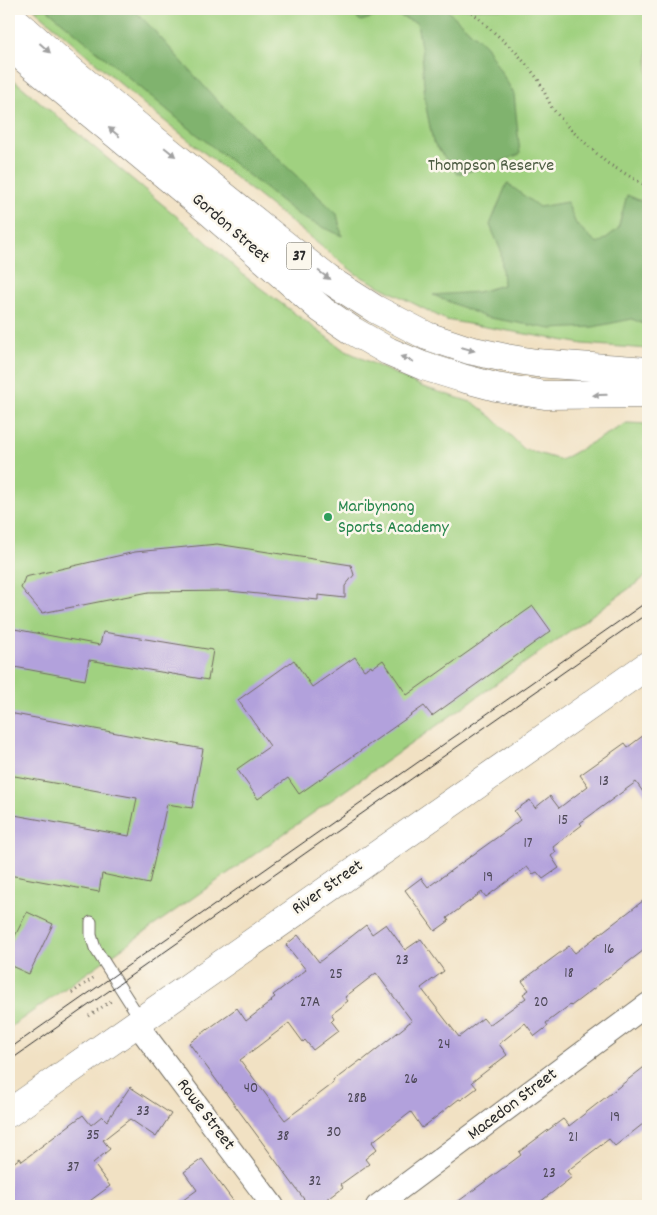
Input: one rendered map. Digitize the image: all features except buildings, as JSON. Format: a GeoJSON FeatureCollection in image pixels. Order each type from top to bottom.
{"type":"FeatureCollection","features":[{"type":"Feature","properties":{"kind":"main road","name":"Gordon Street"},"geometry":{"type":"LineString","coordinates":[[9,15],[60,61],[140,128],[328,279],[375,309],[427,336],[469,350],[536,363],[648,371]]}},
{"type":"Feature","properties":{"kind":"main road","name":"Gordon Street"},"geometry":{"type":"LineString","coordinates":[[9,46],[211,213],[321,309],[353,332],[388,351],[423,366],[496,387],[545,395],[648,394]]}},
{"type":"Feature","properties":{"kind":"main road"},"geometry":{"type":"LineString","coordinates":[[519,360],[542,384],[545,395]]}},
{"type":"Feature","properties":{"kind":"main road","name":"River Street"},"geometry":{"type":"LineString","coordinates":[[9,1113],[648,665]]}},
{"type":"Feature","properties":{"kind":"street","name":"Macedon Street"},"geometry":{"type":"LineString","coordinates":[[377,1206],[648,1004]]}},
{"type":"Feature","properties":{"kind":"street","name":"Rowe Street"},"geometry":{"type":"LineString","coordinates":[[139,1022],[274,1206]]}},
{"type":"Feature","properties":{"kind":"lane"},"geometry":{"type":"LineString","coordinates":[[91,922],[94,948],[139,1022]]}},
{"type":"Feature","properties":{"kind":"path"},"geometry":{"type":"LineString","coordinates":[[468,9],[516,52],[538,79],[552,108],[570,128],[607,163],[648,187]]}},
{"type":"Feature","properties":{"kind":"path"},"geometry":{"type":"LineString","coordinates":[[72,993],[98,975]]}},
{"type":"Feature","properties":{"kind":"path"},"geometry":{"type":"LineString","coordinates":[[88,1016],[112,1000],[117,1003]]}},
{"type":"Feature","properties":{"kind":"green space","name":"Thompson Reserve"},"geometry":{"type":"Polygon","coordinates":[[[34,9],[648,9],[648,349],[583,344],[446,320],[356,274],[146,106],[34,9]]]}},
{"type":"Feature","properties":{"kind":"green space"},"geometry":{"type":"Polygon","coordinates":[[[47,9],[133,9],[221,105],[337,214],[342,236],[301,217],[184,124],[47,9]]]}},
{"type":"Feature","properties":{"kind":"green space"},"geometry":{"type":"Polygon","coordinates":[[[346,9],[446,9],[486,46],[514,94],[520,154],[490,166],[457,174],[433,142],[425,102],[422,53],[417,23],[389,12],[361,21],[346,9]]]}},
{"type":"Feature","properties":{"kind":"green space","name":"Maribynong Sports Academy"},"geometry":{"type":"Polygon","coordinates":[[[9,76],[199,235],[247,278],[344,350],[423,387],[474,403],[493,418],[524,449],[561,460],[627,423],[648,424],[648,575],[9,1028],[9,76]]]}},
{"type":"Feature","properties":{"kind":"green space"},"geometry":{"type":"Polygon","coordinates":[[[507,183],[539,207],[567,202],[576,224],[598,244],[618,229],[627,195],[648,204],[648,326],[632,319],[593,327],[551,329],[485,317],[433,295],[478,292],[503,285],[501,251],[490,225],[507,183]]]}},
{"type":"Feature","properties":{"kind":"tram line"},"geometry":{"type":"LineString","coordinates":[[9,1049],[648,601]]}},
{"type":"Feature","properties":{"kind":"tram line"},"geometry":{"type":"LineString","coordinates":[[9,1061],[648,613]]}},
{"type":"Feature","properties":{"kind":"place","name":"Maribynong Sports Academy"},"geometry":{"type":"Point","coordinates":[328,517]}}]}
